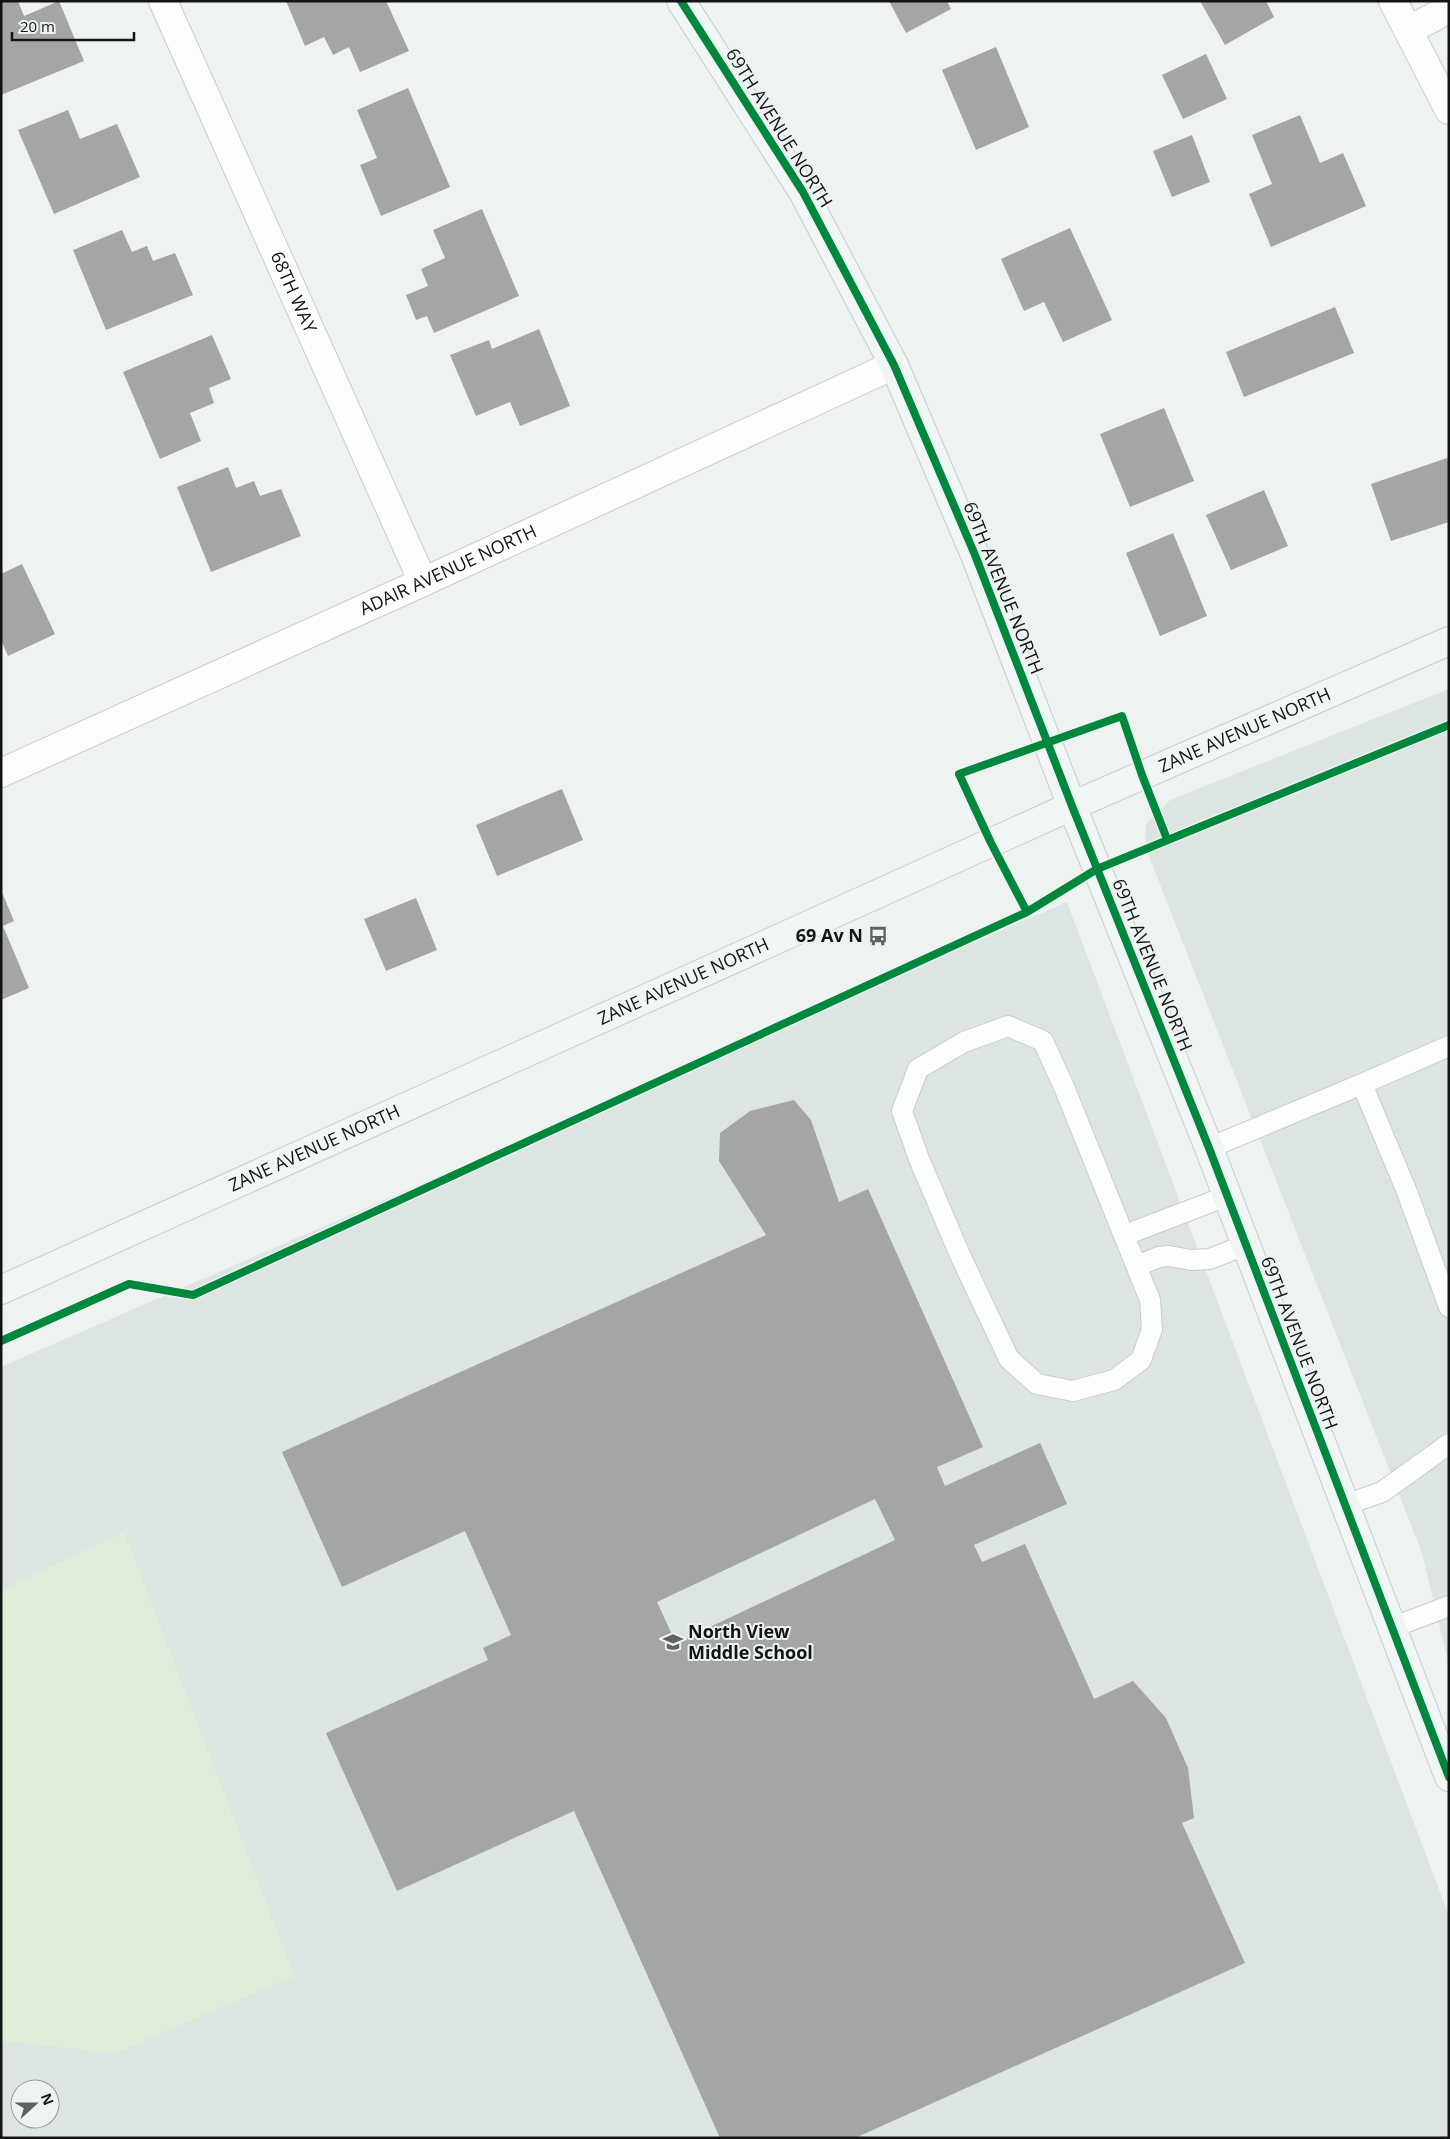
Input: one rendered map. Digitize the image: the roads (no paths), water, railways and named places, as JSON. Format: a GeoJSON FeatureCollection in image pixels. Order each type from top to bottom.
{"type":"FeatureCollection","features":[{"type":"Feature","properties":{"kind":"street","name":"68TH WAY"},"geometry":{"type":"LineString","coordinates":[[163,1],[423,582]]}},
{"type":"Feature","properties":{"kind":"street","name":"69TH AVENUE NORTH"},"geometry":{"type":"LineString","coordinates":[[681,1],[803,192],[894,365],[975,555],[1072,806],[1209,1148],[1449,1777]]}},
{"type":"Feature","properties":{"kind":"street"},"geometry":{"type":"LineString","coordinates":[[1393,1],[1449,110]]}},
{"type":"Feature","properties":{"kind":"street"},"geometry":{"type":"LineString","coordinates":[[1409,30],[1449,9]]}},
{"type":"Feature","properties":{"kind":"street","name":"ADAIR AVENUE NORTH"},"geometry":{"type":"LineString","coordinates":[[1,773],[423,582],[894,365]]}},
{"type":"Feature","properties":{"kind":"street","name":"ZANE AVENUE NORTH"},"geometry":{"type":"LineString","coordinates":[[1,1290],[1072,806],[1449,642]]}},
{"type":"Feature","properties":{"kind":"lane"},"geometry":{"type":"LineString","coordinates":[[1008,1026],[1043,1042],[1064,1087],[1137,1266],[1150,1300],[1152,1329],[1141,1360],[1114,1380],[1073,1391],[1037,1384],[1009,1359],[960,1255],[919,1159],[902,1111],[918,1069],[964,1042],[1008,1026]]}},
{"type":"Feature","properties":{"kind":"lane"},"geometry":{"type":"LineString","coordinates":[[1209,1148],[1449,1046]]}},
{"type":"Feature","properties":{"kind":"lane"},"geometry":{"type":"LineString","coordinates":[[1362,1084],[1407,1192],[1449,1307]]}},
{"type":"Feature","properties":{"kind":"lane"},"geometry":{"type":"LineString","coordinates":[[1125,1235],[1227,1196]]}},
{"type":"Feature","properties":{"kind":"lane"},"geometry":{"type":"LineString","coordinates":[[1137,1266],[1169,1256],[1191,1260],[1210,1259],[1245,1245]]}},
{"type":"Feature","properties":{"kind":"lane"},"geometry":{"type":"LineString","coordinates":[[1345,1505],[1382,1492],[1449,1444]]}},
{"type":"Feature","properties":{"kind":"lane"},"geometry":{"type":"LineString","coordinates":[[1391,1628],[1449,1606]]}},
{"type":"Feature","properties":{"kind":"place","name":"69 Av N"},"geometry":{"type":"Point","coordinates":[878,936]}},
{"type":"Feature","properties":{"kind":"place","name":"North View Middle School"},"geometry":{"type":"Point","coordinates":[673,1642]}}]}
